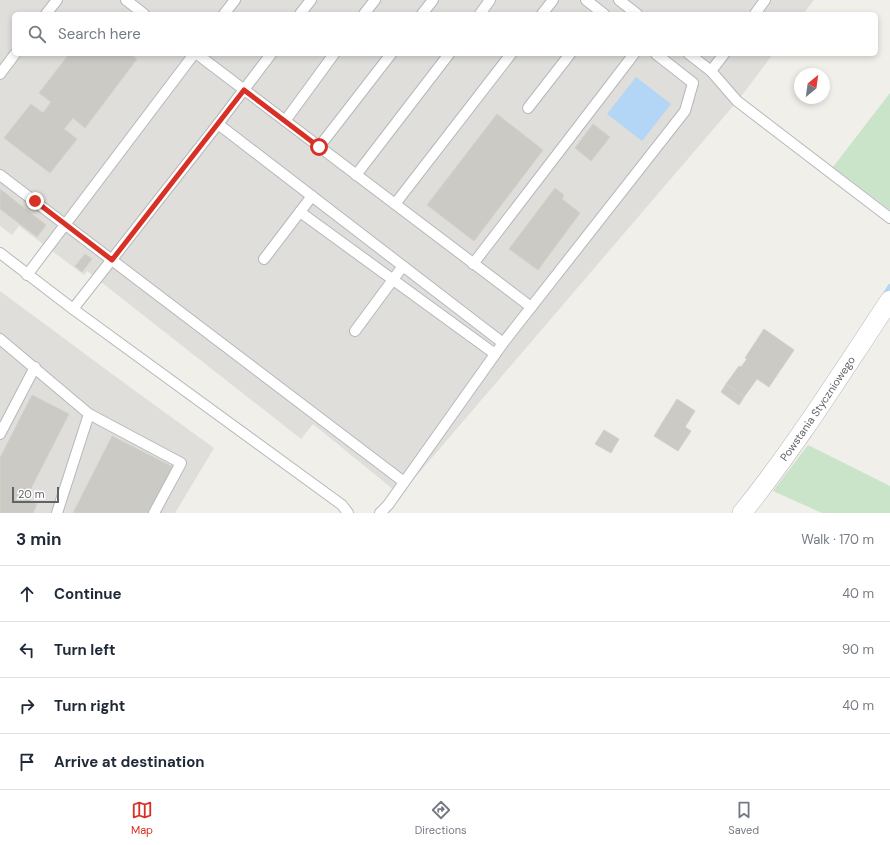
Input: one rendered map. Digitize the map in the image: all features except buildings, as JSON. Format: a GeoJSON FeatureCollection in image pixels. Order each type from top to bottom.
{"type":"FeatureCollection","features":[{"type":"Feature","properties":{"kind":"street","name":"Powstania Styczniowego"},"geometry":{"type":"LineString","coordinates":[[742,513],[779,466],[890,300]]}},
{"type":"Feature","properties":{"kind":"lane"},"geometry":{"type":"LineString","coordinates":[[48,12],[57,0]]}},
{"type":"Feature","properties":{"kind":"lane"},"geometry":{"type":"LineString","coordinates":[[126,0],[141,12]]}},
{"type":"Feature","properties":{"kind":"lane"},"geometry":{"type":"LineString","coordinates":[[226,12],[235,0]]}},
{"type":"Feature","properties":{"kind":"lane"},"geometry":{"type":"LineString","coordinates":[[302,12],[311,0]]}},
{"type":"Feature","properties":{"kind":"lane"},"geometry":{"type":"LineString","coordinates":[[366,12],[375,0]]}},
{"type":"Feature","properties":{"kind":"lane"},"geometry":{"type":"LineString","coordinates":[[424,12],[433,0]]}},
{"type":"Feature","properties":{"kind":"lane"},"geometry":{"type":"LineString","coordinates":[[481,12],[490,0]]}},
{"type":"Feature","properties":{"kind":"lane"},"geometry":{"type":"LineString","coordinates":[[544,12],[553,0]]}},
{"type":"Feature","properties":{"kind":"lane"},"geometry":{"type":"LineString","coordinates":[[586,0],[601,12]]}},
{"type":"Feature","properties":{"kind":"lane"},"geometry":{"type":"LineString","coordinates":[[619,0],[634,12]]}},
{"type":"Feature","properties":{"kind":"lane"},"geometry":{"type":"LineString","coordinates":[[757,12],[766,0]]}},
{"type":"Feature","properties":{"kind":"lane"},"geometry":{"type":"LineString","coordinates":[[0,74],[14,56]]}},
{"type":"Feature","properties":{"kind":"lane"},"geometry":{"type":"LineString","coordinates":[[27,275],[193,56]]}},
{"type":"Feature","properties":{"kind":"lane"},"geometry":{"type":"LineString","coordinates":[[198,56],[531,307]]}},
{"type":"Feature","properties":{"kind":"lane"},"geometry":{"type":"LineString","coordinates":[[73,309],[270,56]]}},
{"type":"Feature","properties":{"kind":"lane"},"geometry":{"type":"LineString","coordinates":[[284,121],[333,56]]}},
{"type":"Feature","properties":{"kind":"lane"},"geometry":{"type":"LineString","coordinates":[[319,147],[389,56]]}},
{"type":"Feature","properties":{"kind":"lane"},"geometry":{"type":"LineString","coordinates":[[356,175],[447,56]]}},
{"type":"Feature","properties":{"kind":"lane"},"geometry":{"type":"LineString","coordinates":[[395,204],[509,56]]}},
{"type":"Feature","properties":{"kind":"lane"},"geometry":{"type":"LineString","coordinates":[[528,108],[568,56]]}},
{"type":"Feature","properties":{"kind":"lane"},"geometry":{"type":"LineString","coordinates":[[474,264],[632,56]]}},
{"type":"Feature","properties":{"kind":"lane"},"geometry":{"type":"LineString","coordinates":[[380,513],[404,482],[495,354],[685,111],[693,83],[659,56]]}},
{"type":"Feature","properties":{"kind":"lane"},"geometry":{"type":"LineString","coordinates":[[692,56],[711,71],[737,101],[890,218]]}},
{"type":"Feature","properties":{"kind":"lane"},"geometry":{"type":"LineString","coordinates":[[711,71],[722,56]]}},
{"type":"Feature","properties":{"kind":"lane"},"geometry":{"type":"LineString","coordinates":[[218,124],[504,343]]}},
{"type":"Feature","properties":{"kind":"lane"},"geometry":{"type":"LineString","coordinates":[[0,175],[404,482]]}},
{"type":"Feature","properties":{"kind":"lane"},"geometry":{"type":"LineString","coordinates":[[264,259],[312,196]]}},
{"type":"Feature","properties":{"kind":"lane"},"geometry":{"type":"LineString","coordinates":[[300,212],[495,354]]}},
{"type":"Feature","properties":{"kind":"lane"},"geometry":{"type":"LineString","coordinates":[[0,253],[73,309],[342,505],[348,513]]}},
{"type":"Feature","properties":{"kind":"lane"},"geometry":{"type":"LineString","coordinates":[[355,331],[403,266]]}},
{"type":"Feature","properties":{"kind":"lane"},"geometry":{"type":"LineString","coordinates":[[0,339],[89,414],[181,463],[154,513]]}},
{"type":"Feature","properties":{"kind":"lane"},"geometry":{"type":"LineString","coordinates":[[0,434],[35,367]]}},
{"type":"Feature","properties":{"kind":"lane"},"geometry":{"type":"LineString","coordinates":[[58,513],[89,414]]}},
{"type":"Feature","properties":{"kind":"shaded area"},"geometry":{"type":"Polygon","coordinates":[[[0,0],[814,0],[805,12],[12,12],[12,56],[772,56],[740,98],[400,495],[313,424],[301,439],[87,271],[84,275],[19,226],[12,235],[0,226],[0,0]]]}},
{"type":"Feature","properties":{"kind":"shaded area"},"geometry":{"type":"Polygon","coordinates":[[[0,291],[214,448],[175,513],[0,513],[0,291]]]}},
{"type":"Feature","properties":{"kind":"green space"},"geometry":{"type":"Polygon","coordinates":[[[890,93],[890,210],[833,167],[890,93]]]}},
{"type":"Feature","properties":{"kind":"green space"},"geometry":{"type":"Polygon","coordinates":[[[808,445],[890,486],[890,513],[822,513],[773,491],[808,445]]]}},
{"type":"Feature","properties":{"kind":"water"},"geometry":{"type":"Polygon","coordinates":[[[636,77],[671,104],[642,141],[607,114],[636,77]]]}},
{"type":"Feature","properties":{"kind":"waterway"},"geometry":{"type":"LineString","coordinates":[[884,296],[890,286]]}},
{"type":"Feature","properties":{"kind":"route"},"geometry":{"type":"LineString","coordinates":[[35,201],[112,260],[244,90],[319,147]]}}]}
